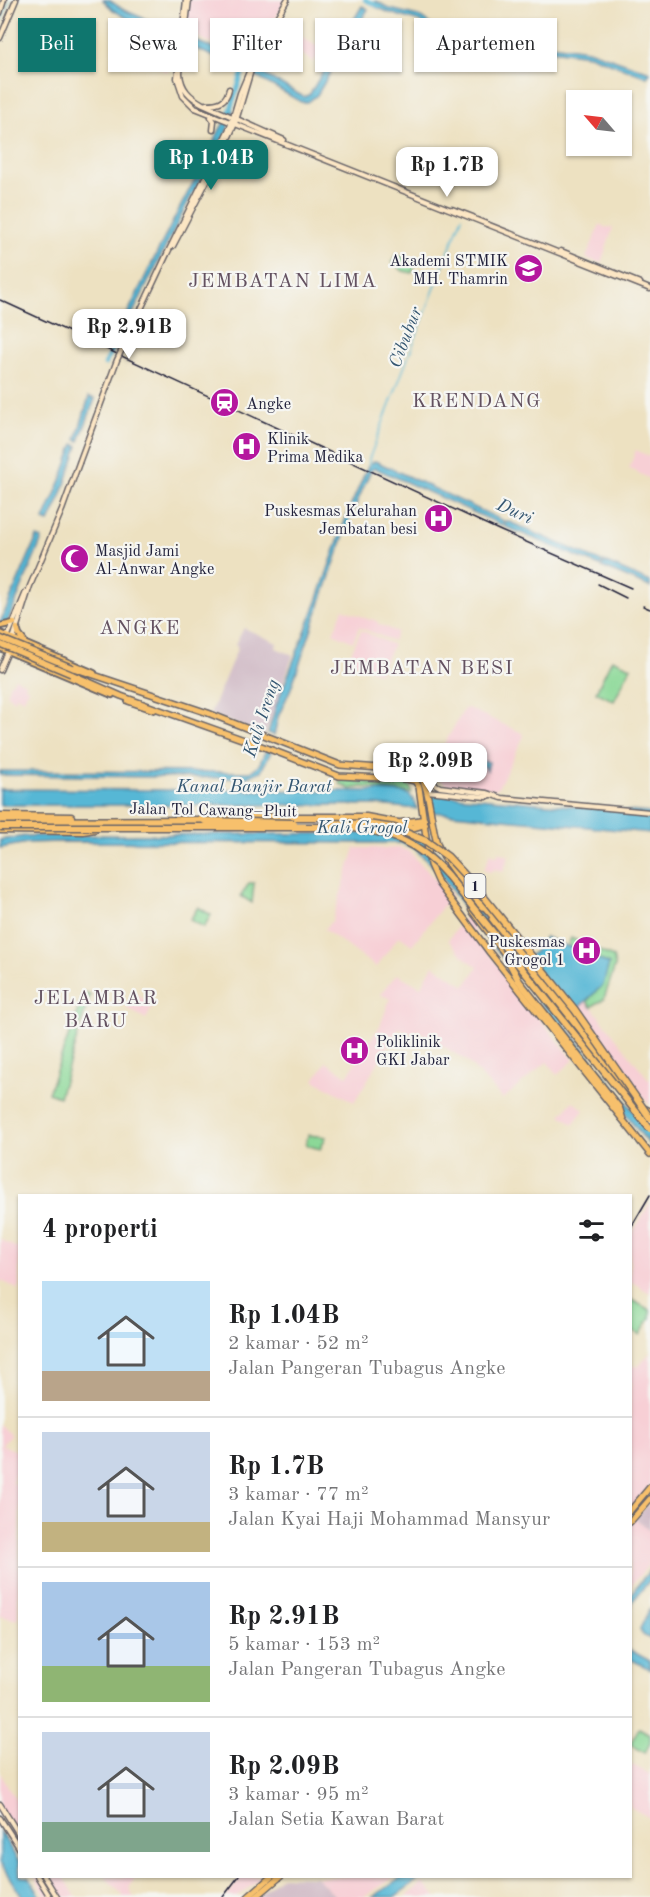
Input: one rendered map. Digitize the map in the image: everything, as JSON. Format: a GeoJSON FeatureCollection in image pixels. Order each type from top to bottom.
{"type":"FeatureCollection","features":[{"type":"Feature","properties":{"kind":"highway"},"geometry":{"type":"LineString","coordinates":[[5,636],[83,679],[130,699],[339,776],[411,780],[424,791]]}},
{"type":"Feature","properties":{"kind":"highway"},"geometry":{"type":"LineString","coordinates":[[3,648],[72,671],[104,678],[224,719],[340,765],[406,770],[420,775]]}},
{"type":"Feature","properties":{"kind":"highway"},"geometry":{"type":"LineString","coordinates":[[339,776],[345,773],[340,765]]}},
{"type":"Feature","properties":{"kind":"highway"},"geometry":{"type":"LineString","coordinates":[[355,766],[352,775],[356,778]]}},
{"type":"Feature","properties":{"kind":"highway","name":"1"},"geometry":{"type":"LineString","coordinates":[[420,775],[424,791],[430,865],[438,883],[650,1154]]}},
{"type":"Feature","properties":{"kind":"highway","name":"1"},"geometry":{"type":"LineString","coordinates":[[426,813],[444,858],[480,904]]}},
{"type":"Feature","properties":{"kind":"highway"},"geometry":{"type":"LineString","coordinates":[[3,816],[136,821]]}},
{"type":"Feature","properties":{"kind":"highway"},"geometry":{"type":"LineString","coordinates":[[205,821],[272,817],[366,817],[412,828],[425,825]]}},
{"type":"Feature","properties":{"kind":"highway","name":"Jalan Tol Cawang–Pluit"},"geometry":{"type":"LineString","coordinates":[[0,821],[205,821],[376,825],[403,831],[426,841],[453,862],[502,918],[575,1010],[650,1118]]}},
{"type":"Feature","properties":{"kind":"highway","name":"Jalan Tol Cawang–Pluit"},"geometry":{"type":"LineString","coordinates":[[1,829],[107,826],[343,827],[379,831],[401,839],[422,851],[464,895],[650,1128]]}},
{"type":"Feature","properties":{"kind":"highway"},"geometry":{"type":"LineString","coordinates":[[464,895],[476,916],[504,952],[519,981],[619,1108],[622,1118]]}},
{"type":"Feature","properties":{"kind":"highway"},"geometry":{"type":"LineString","coordinates":[[480,904],[486,908],[572,1018],[650,1128]]}},
{"type":"Feature","properties":{"kind":"highway"},"geometry":{"type":"LineString","coordinates":[[523,956],[625,1081]]}},
{"type":"Feature","properties":{"kind":"highway"},"geometry":{"type":"LineString","coordinates":[[632,1101],[650,1111]]}},
{"type":"Feature","properties":{"kind":"highway"},"geometry":{"type":"LineString","coordinates":[[632,1509],[649,1491]]}},
{"type":"Feature","properties":{"kind":"highway"},"geometry":{"type":"LineString","coordinates":[[632,1520],[648,1502],[640,1499]]}},
{"type":"Feature","properties":{"kind":"highway"},"geometry":{"type":"LineString","coordinates":[[247,1897],[269,1878]]}},
{"type":"Feature","properties":{"kind":"highway"},"geometry":{"type":"LineString","coordinates":[[256,1897],[279,1878]]}},
{"type":"Feature","properties":{"kind":"main road"},"geometry":{"type":"LineString","coordinates":[[0,13],[4,0]]}},
{"type":"Feature","properties":{"kind":"main road"},"geometry":{"type":"LineString","coordinates":[[0,38],[16,0]]}},
{"type":"Feature","properties":{"kind":"main road"},"geometry":{"type":"LineString","coordinates":[[187,0],[180,79],[191,97],[255,130],[650,288]]}},
{"type":"Feature","properties":{"kind":"main road"},"geometry":{"type":"LineString","coordinates":[[187,0],[177,74],[178,86],[189,104],[222,120],[233,120]]}},
{"type":"Feature","properties":{"kind":"main road"},"geometry":{"type":"LineString","coordinates":[[0,670],[5,636],[15,626],[117,360],[215,160],[233,120],[257,53],[287,0]]}},
{"type":"Feature","properties":{"kind":"main road"},"geometry":{"type":"LineString","coordinates":[[203,104],[219,104],[224,101],[230,88]]}},
{"type":"Feature","properties":{"kind":"main road"},"geometry":{"type":"LineString","coordinates":[[208,114],[214,121],[213,128]]}},
{"type":"Feature","properties":{"kind":"main road"},"geometry":{"type":"LineString","coordinates":[[0,626],[15,626]]}},
{"type":"Feature","properties":{"kind":"main road"},"geometry":{"type":"LineString","coordinates":[[15,626],[29,645]]}},
{"type":"Feature","properties":{"kind":"main road"},"geometry":{"type":"LineString","coordinates":[[5,636],[104,678]]}},
{"type":"Feature","properties":{"kind":"main road"},"geometry":{"type":"LineString","coordinates":[[22,657],[20,648],[29,645]]}},
{"type":"Feature","properties":{"kind":"main road"},"geometry":{"type":"LineString","coordinates":[[0,655],[3,648]]}},
{"type":"Feature","properties":{"kind":"main road"},"geometry":{"type":"LineString","coordinates":[[3,648],[129,702],[265,748]]}},
{"type":"Feature","properties":{"kind":"main road"},"geometry":{"type":"LineString","coordinates":[[420,775],[440,787],[488,793],[502,798],[650,812]]}},
{"type":"Feature","properties":{"kind":"main road"},"geometry":{"type":"LineString","coordinates":[[424,791],[486,797],[491,795]]}},
{"type":"Feature","properties":{"kind":"main road"},"geometry":{"type":"LineString","coordinates":[[0,1804],[18,1833]]}},
{"type":"Feature","properties":{"kind":"main road"},"geometry":{"type":"LineString","coordinates":[[0,1818],[18,1846]]}},
{"type":"Feature","properties":{"kind":"main road"},"geometry":{"type":"LineString","coordinates":[[38,1878],[50,1897]]}},
{"type":"Feature","properties":{"kind":"main road"},"geometry":{"type":"LineString","coordinates":[[45,1878],[57,1897]]}},
{"type":"Feature","properties":{"kind":"shaded area"},"geometry":{"type":"Polygon","coordinates":[[[183,0],[286,0],[276,18],[210,18],[210,43],[198,37],[198,18],[180,18],[183,0]]]}},
{"type":"Feature","properties":{"kind":"shaded area"},"geometry":{"type":"Polygon","coordinates":[[[303,37],[315,45],[313,62],[303,55],[303,37]]]}},
{"type":"Feature","properties":{"kind":"shaded area"},"geometry":{"type":"Polygon","coordinates":[[[600,224],[606,228],[613,228],[601,263],[586,258],[600,224]]]}},
{"type":"Feature","properties":{"kind":"shaded area"},"geometry":{"type":"Polygon","coordinates":[[[636,450],[650,457],[650,479],[629,468],[636,450]]]}},
{"type":"Feature","properties":{"kind":"shaded area"},"geometry":{"type":"Polygon","coordinates":[[[343,609],[372,619],[397,632],[393,641],[359,627],[353,642],[333,633],[343,609]]]}},
{"type":"Feature","properties":{"kind":"shaded area"},"geometry":{"type":"Polygon","coordinates":[[[244,628],[277,643],[276,648],[293,655],[265,735],[210,714],[238,647],[235,645],[244,628]]]}},
{"type":"Feature","properties":{"kind":"shaded area"},"geometry":{"type":"Polygon","coordinates":[[[361,630],[393,645],[379,673],[348,660],[361,630]]]}},
{"type":"Feature","properties":{"kind":"shaded area"},"geometry":{"type":"Polygon","coordinates":[[[15,678],[26,683],[25,687],[28,689],[24,699],[16,696],[14,700],[8,695],[10,683],[15,678]]]}},
{"type":"Feature","properties":{"kind":"shaded area"},"geometry":{"type":"Polygon","coordinates":[[[468,708],[524,736],[499,786],[494,790],[448,785],[434,776],[432,766],[464,709],[468,708]]]}},
{"type":"Feature","properties":{"kind":"shaded area"},"geometry":{"type":"Polygon","coordinates":[[[355,848],[400,848],[410,852],[451,896],[412,945],[399,936],[376,967],[324,929],[332,921],[355,848]]]}},
{"type":"Feature","properties":{"kind":"shaded area"},"geometry":{"type":"Polygon","coordinates":[[[499,852],[509,856],[503,872],[494,869],[490,872],[484,870],[490,853],[497,856],[499,852]]]}},
{"type":"Feature","properties":{"kind":"shaded area"},"geometry":{"type":"Polygon","coordinates":[[[468,913],[475,935],[532,1010],[574,1060],[557,1075],[547,1062],[503,1099],[467,1061],[417,1030],[414,1035],[399,1028],[354,1102],[314,1080],[326,1062],[347,1076],[380,1026],[390,999],[380,994],[397,974],[421,987],[433,965],[465,986],[478,967],[465,958],[448,940],[468,913]]]}},
{"type":"Feature","properties":{"kind":"shaded area"},"geometry":{"type":"Polygon","coordinates":[[[134,993],[154,1004],[146,1019],[126,1008],[134,993]]]}},
{"type":"Feature","properties":{"kind":"shaded area"},"geometry":{"type":"Polygon","coordinates":[[[587,1001],[650,1081],[650,1106],[580,1007],[587,1001]]]}},
{"type":"Feature","properties":{"kind":"shaded area"},"geometry":{"type":"Polygon","coordinates":[[[573,1101],[584,1110],[573,1124],[561,1115],[573,1101]]]}},
{"type":"Feature","properties":{"kind":"shaded area"},"geometry":{"type":"Polygon","coordinates":[[[650,1203],[650,1293],[632,1282],[632,1234],[650,1203]]]}},
{"type":"Feature","properties":{"kind":"shaded area"},"geometry":{"type":"Polygon","coordinates":[[[0,1239],[18,1246],[18,1289],[0,1280],[0,1239]]]}},
{"type":"Feature","properties":{"kind":"shaded area"},"geometry":{"type":"Polygon","coordinates":[[[650,1353],[650,1485],[632,1508],[632,1368],[634,1365],[638,1367],[650,1353]]]}},
{"type":"Feature","properties":{"kind":"shaded area"},"geometry":{"type":"Polygon","coordinates":[[[0,1424],[11,1435],[2,1445],[18,1452],[18,1473],[15,1473],[12,1483],[18,1484],[18,1620],[0,1616],[0,1424]]]}},
{"type":"Feature","properties":{"kind":"shaded area"},"geometry":{"type":"Polygon","coordinates":[[[650,1502],[650,1531],[635,1518],[650,1502]]]}},
{"type":"Feature","properties":{"kind":"shaded area"},"geometry":{"type":"Polygon","coordinates":[[[635,1518],[650,1531],[650,1563],[632,1585],[632,1522],[635,1518]]]}},
{"type":"Feature","properties":{"kind":"shaded area"},"geometry":{"type":"Polygon","coordinates":[[[632,1765],[650,1774],[650,1818],[632,1808],[632,1765]]]}},
{"type":"Feature","properties":{"kind":"shaded area"},"geometry":{"type":"Polygon","coordinates":[[[0,1773],[18,1803],[18,1847],[0,1815],[0,1773]]]}},
{"type":"Feature","properties":{"kind":"shaded area"},"geometry":{"type":"Polygon","coordinates":[[[36,1878],[65,1878],[76,1897],[46,1897],[36,1878]]]}},
{"type":"Feature","properties":{"kind":"shaded area"},"geometry":{"type":"Polygon","coordinates":[[[106,1878],[135,1878],[130,1885],[134,1897],[122,1897],[123,1895],[106,1878]]]}},
{"type":"Feature","properties":{"kind":"shaded area"},"geometry":{"type":"Polygon","coordinates":[[[240,1878],[262,1878],[236,1897],[226,1897],[240,1878]]]}},
{"type":"Feature","properties":{"kind":"shaded area"},"geometry":{"type":"Polygon","coordinates":[[[280,1878],[317,1878],[336,1897],[257,1897],[280,1878]]]}},
{"type":"Feature","properties":{"kind":"shaded area"},"geometry":{"type":"Polygon","coordinates":[[[317,1878],[393,1878],[364,1897],[336,1897],[317,1878]]]}},
{"type":"Feature","properties":{"kind":"shaded area"},"geometry":{"type":"Polygon","coordinates":[[[423,1883],[437,1897],[406,1897],[423,1883]]]}},
{"type":"Feature","properties":{"kind":"green space"},"geometry":{"type":"Polygon","coordinates":[[[396,254],[416,263],[412,273],[403,271],[392,262],[396,254]]]}},
{"type":"Feature","properties":{"kind":"green space"},"geometry":{"type":"Polygon","coordinates":[[[612,659],[631,667],[614,701],[596,692],[612,659]]]}},
{"type":"Feature","properties":{"kind":"green space"},"geometry":{"type":"Polygon","coordinates":[[[343,779],[356,780],[361,783],[373,781],[409,783],[412,793],[363,787],[350,789],[340,784],[343,779]]]}},
{"type":"Feature","properties":{"kind":"green space"},"geometry":{"type":"Polygon","coordinates":[[[249,883],[254,883],[252,903],[241,896],[249,883]]]}},
{"type":"Feature","properties":{"kind":"green space"},"geometry":{"type":"Polygon","coordinates":[[[198,907],[211,915],[204,927],[190,920],[198,907]]]}},
{"type":"Feature","properties":{"kind":"green space"},"geometry":{"type":"Polygon","coordinates":[[[571,938],[613,957],[615,966],[604,999],[591,1007],[587,1001],[602,985],[609,964],[568,946],[571,938]]]}},
{"type":"Feature","properties":{"kind":"green space"},"geometry":{"type":"Polygon","coordinates":[[[84,993],[90,995],[59,1097],[48,1093],[84,993]]]}},
{"type":"Feature","properties":{"kind":"green space"},"geometry":{"type":"Polygon","coordinates":[[[308,1135],[326,1137],[320,1149],[306,1145],[308,1135]]]}},
{"type":"Feature","properties":{"kind":"green space"},"geometry":{"type":"Polygon","coordinates":[[[632,1300],[650,1310],[650,1318],[640,1335],[632,1330],[632,1300]]]}},
{"type":"Feature","properties":{"kind":"green space"},"geometry":{"type":"Polygon","coordinates":[[[639,1728],[650,1734],[650,1743],[645,1753],[632,1745],[639,1728]]]}},
{"type":"Feature","properties":{"kind":"water"},"geometry":{"type":"Polygon","coordinates":[[[103,0],[109,0],[143,18],[127,18],[113,10],[103,0]]]}},
{"type":"Feature","properties":{"kind":"water"},"geometry":{"type":"Polygon","coordinates":[[[376,1],[390,9],[421,18],[414,18],[414,20],[374,6],[376,1]]]}},
{"type":"Feature","properties":{"kind":"water"},"geometry":{"type":"Polygon","coordinates":[[[362,6],[368,9],[363,18],[355,18],[362,6]]]}},
{"type":"Feature","properties":{"kind":"water"},"geometry":{"type":"Polygon","coordinates":[[[198,42],[210,47],[210,55],[198,50],[198,42]]]}},
{"type":"Feature","properties":{"kind":"water"},"geometry":{"type":"Polygon","coordinates":[[[557,46],[588,50],[650,72],[647,77],[589,55],[557,51],[557,46]]]}},
{"type":"Feature","properties":{"kind":"water"},"geometry":{"type":"Polygon","coordinates":[[[252,72],[260,72],[302,96],[310,94],[323,72],[331,72],[317,95],[308,102],[301,102],[253,75],[252,72]]]}},
{"type":"Feature","properties":{"kind":"water"},"geometry":{"type":"Polygon","coordinates":[[[234,110],[225,136],[186,206],[115,349],[112,347],[178,211],[220,129],[234,110]]]}},
{"type":"Feature","properties":{"kind":"water"},"geometry":{"type":"Polygon","coordinates":[[[89,397],[95,399],[79,441],[76,440],[89,397]]]}},
{"type":"Feature","properties":{"kind":"water"},"geometry":{"type":"Polygon","coordinates":[[[74,444],[78,446],[61,496],[49,522],[44,520],[74,444]]]}},
{"type":"Feature","properties":{"kind":"water"},"geometry":{"type":"Polygon","coordinates":[[[375,461],[504,521],[502,525],[375,468],[371,470],[349,521],[291,688],[278,717],[274,735],[268,733],[348,512],[368,466],[375,461]]]}},
{"type":"Feature","properties":{"kind":"water"},"geometry":{"type":"Polygon","coordinates":[[[507,521],[602,562],[600,566],[504,526],[507,521]]]}},
{"type":"Feature","properties":{"kind":"water"},"geometry":{"type":"Polygon","coordinates":[[[37,537],[42,539],[7,623],[0,623],[37,537]]]}},
{"type":"Feature","properties":{"kind":"water"},"geometry":{"type":"Polygon","coordinates":[[[604,562],[650,582],[650,587],[602,567],[604,562]]]}},
{"type":"Feature","properties":{"kind":"water"},"geometry":{"type":"Polygon","coordinates":[[[266,750],[271,752],[261,771],[245,778],[0,775],[0,771],[250,772],[259,765],[266,750]]]}},
{"type":"Feature","properties":{"kind":"water"},"geometry":{"type":"Polygon","coordinates":[[[480,750],[484,756],[479,755],[476,759],[481,764],[484,761],[489,762],[487,770],[484,765],[478,770],[474,768],[475,763],[470,765],[475,752],[480,750]]]}},
{"type":"Feature","properties":{"kind":"water"},"geometry":{"type":"Polygon","coordinates":[[[0,789],[389,791],[407,794],[413,799],[417,809],[377,805],[0,805],[0,789]]]}},
{"type":"Feature","properties":{"kind":"water"},"geometry":{"type":"Polygon","coordinates":[[[433,794],[650,813],[650,833],[432,812],[430,797],[433,797],[433,794]]]}},
{"type":"Feature","properties":{"kind":"water"},"geometry":{"type":"Polygon","coordinates":[[[373,833],[417,836],[438,853],[482,916],[521,961],[535,952],[545,937],[609,964],[603,985],[563,1022],[650,1132],[650,1146],[548,1013],[475,923],[440,873],[414,848],[401,843],[59,842],[27,843],[0,848],[0,840],[26,836],[373,833]]]}},
{"type":"Feature","properties":{"kind":"water"},"geometry":{"type":"Polygon","coordinates":[[[650,1570],[650,1580],[632,1604],[632,1592],[650,1570]]]}},
{"type":"Feature","properties":{"kind":"water"},"geometry":{"type":"Polygon","coordinates":[[[650,1608],[650,1639],[643,1635],[640,1629],[650,1608]]]}},
{"type":"Feature","properties":{"kind":"water"},"geometry":{"type":"Polygon","coordinates":[[[632,1651],[650,1661],[650,1669],[632,1660],[632,1651]]]}},
{"type":"Feature","properties":{"kind":"water"},"geometry":{"type":"Polygon","coordinates":[[[0,1831],[18,1860],[18,1878],[30,1878],[41,1897],[22,1897],[0,1863],[0,1831]]]}},
{"type":"Feature","properties":{"kind":"water"},"geometry":{"type":"Polygon","coordinates":[[[402,1878],[421,1878],[394,1897],[373,1897],[402,1878]]]}},
{"type":"Feature","properties":{"kind":"waterway"},"geometry":{"type":"LineString","coordinates":[[0,24],[10,0]]}},
{"type":"Feature","properties":{"kind":"waterway"},"geometry":{"type":"LineString","coordinates":[[365,0],[379,6]]}},
{"type":"Feature","properties":{"kind":"waterway"},"geometry":{"type":"LineString","coordinates":[[228,117],[243,72]]}},
{"type":"Feature","properties":{"kind":"waterway","name":"Cibubur"},"geometry":{"type":"LineString","coordinates":[[369,465],[369,459],[462,217]]}},
{"type":"Feature","properties":{"kind":"waterway"},"geometry":{"type":"LineString","coordinates":[[105,364],[115,345]]}},
{"type":"Feature","properties":{"kind":"railway"},"geometry":{"type":"LineString","coordinates":[[0,300],[501,531],[631,588]]}},
{"type":"Feature","properties":{"kind":"railway"},"geometry":{"type":"LineString","coordinates":[[598,584],[626,598]]}},
{"type":"Feature","properties":{"kind":"railway"},"geometry":{"type":"LineString","coordinates":[[643,606],[650,609]]}},
{"type":"Feature","properties":{"kind":"railway"},"geometry":{"type":"LineString","coordinates":[[632,1226],[650,1195]]}},
{"type":"Feature","properties":{"kind":"railway"},"geometry":{"type":"LineString","coordinates":[[223,1897],[237,1878]]}},
{"type":"Feature","properties":{"kind":"place","name":"Akademi STMIK MH. Thamrin"},"geometry":{"type":"Point","coordinates":[529,269]}},
{"type":"Feature","properties":{"kind":"place","name":"Angke"},"geometry":{"type":"Point","coordinates":[225,403]}},
{"type":"Feature","properties":{"kind":"place","name":"Klinik Prima Medika"},"geometry":{"type":"Point","coordinates":[246,447]}},
{"type":"Feature","properties":{"kind":"place","name":"Puskesmas Kelurahan Jembatan besi"},"geometry":{"type":"Point","coordinates":[438,519]}},
{"type":"Feature","properties":{"kind":"place","name":"Masjid Jami Al-Anwar Angke"},"geometry":{"type":"Point","coordinates":[74,559]}},
{"type":"Feature","properties":{"kind":"place","name":"Puskesmas Grogol 1"},"geometry":{"type":"Point","coordinates":[586,950]}},
{"type":"Feature","properties":{"kind":"place","name":"Poliklinik GKI Jabar"},"geometry":{"type":"Point","coordinates":[355,1050]}},
{"type":"Feature","properties":{"kind":"district","name":"JEMBATAN LIMA"},"geometry":{"type":"Point","coordinates":[283,280]}},
{"type":"Feature","properties":{"kind":"district","name":"KRENDANG"},"geometry":{"type":"Point","coordinates":[477,400]}},
{"type":"Feature","properties":{"kind":"district","name":"ANGKE"},"geometry":{"type":"Point","coordinates":[140,627]}},
{"type":"Feature","properties":{"kind":"district","name":"JEMBATAN BESI"},"geometry":{"type":"Point","coordinates":[422,667]}},
{"type":"Feature","properties":{"kind":"district","name":"JELAMBAR BARU"},"geometry":{"type":"Point","coordinates":[96,1008]}},
{"type":"Feature","properties":{"kind":"water label","name":"Duri"},"geometry":{"type":"Point","coordinates":[515,511]}},
{"type":"Feature","properties":{"kind":"water label","name":"Kali Ireng"},"geometry":{"type":"Point","coordinates":[261,718]}},
{"type":"Feature","properties":{"kind":"water label","name":"Kanal Banjir Barat"},"geometry":{"type":"Point","coordinates":[254,786]}},
{"type":"Feature","properties":{"kind":"water label","name":"Kali Grogol"},"geometry":{"type":"Point","coordinates":[362,827]}}]}
